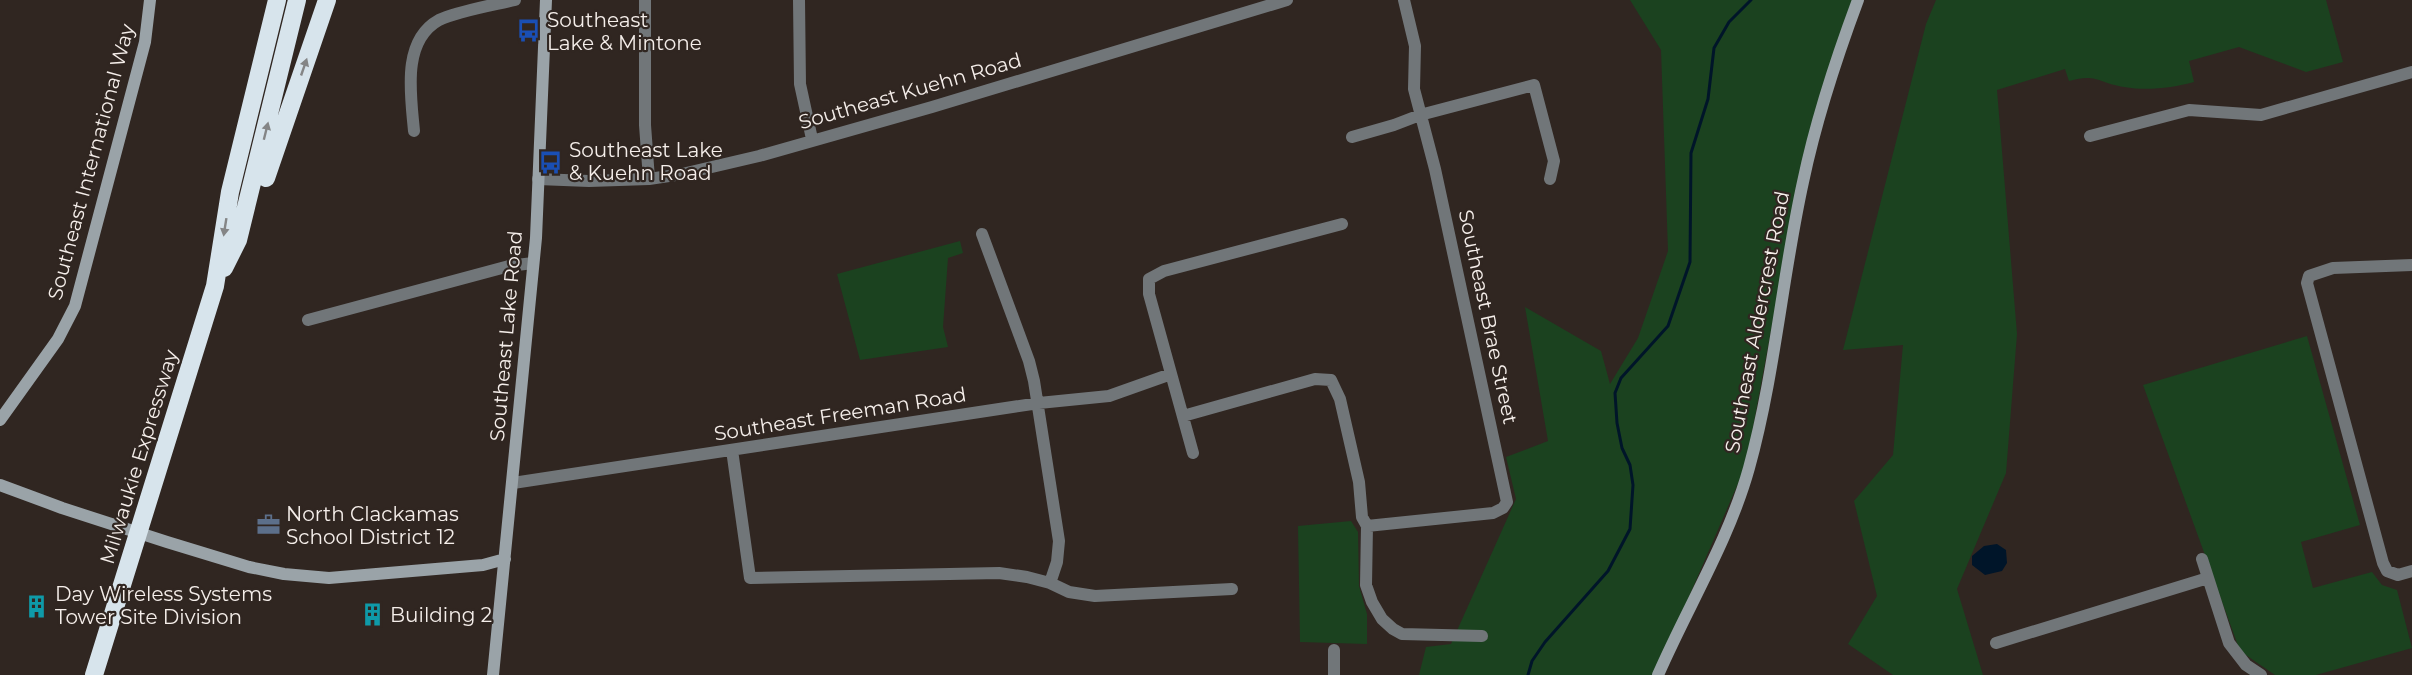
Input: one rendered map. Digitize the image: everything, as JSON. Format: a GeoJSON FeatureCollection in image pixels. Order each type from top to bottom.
{"type":"FeatureCollection","features":[{"type":"Feature","properties":{"kind":"highway","name":"Milwaukie Expressway"},"geometry":{"type":"LineString","coordinates":[[94,675],[215,286],[230,192],[277,0]]}},
{"type":"Feature","properties":{"kind":"highway","name":"Milwaukie Expressway"},"geometry":{"type":"LineString","coordinates":[[215,286],[238,240],[297,0]]}},
{"type":"Feature","properties":{"kind":"highway"},"geometry":{"type":"LineString","coordinates":[[238,240],[265,179],[327,0]]}},
{"type":"Feature","properties":{"kind":"street","name":"Southeast International Way"},"geometry":{"type":"LineString","coordinates":[[0,420],[58,339],[75,306],[145,42],[150,0]]}},
{"type":"Feature","properties":{"kind":"street"},"geometry":{"type":"LineString","coordinates":[[414,131],[411,70],[414,55],[425,32],[443,18],[515,0]]}},
{"type":"Feature","properties":{"kind":"street","name":"Southeast Lake Road"},"geometry":{"type":"LineString","coordinates":[[493,675],[533,263],[546,0]]}},
{"type":"Feature","properties":{"kind":"street"},"geometry":{"type":"LineString","coordinates":[[645,0],[645,125],[649,178]]}},
{"type":"Feature","properties":{"kind":"street"},"geometry":{"type":"LineString","coordinates":[[799,0],[801,90],[812,140]]}},
{"type":"Feature","properties":{"kind":"street","name":"Southeast Kuehn Road"},"geometry":{"type":"LineString","coordinates":[[538,179],[589,181],[649,178],[682,174],[759,156],[932,107],[1287,0]]}},
{"type":"Feature","properties":{"kind":"street","name":"Southeast Brae Street"},"geometry":{"type":"LineString","coordinates":[[1367,526],[1493,513],[1503,508],[1507,502],[1435,169],[1412,81],[1414,36],[1404,0]]}},
{"type":"Feature","properties":{"kind":"street","name":"Southeast Aldercrest Road"},"geometry":{"type":"LineString","coordinates":[[1658,675],[1734,512],[1749,468],[1762,414],[1802,183],[1839,51],[1858,0]]}},
{"type":"Feature","properties":{"kind":"street"},"geometry":{"type":"LineString","coordinates":[[2090,136],[2182,111],[2261,115],[2412,72]]}},
{"type":"Feature","properties":{"kind":"street"},"geometry":{"type":"LineString","coordinates":[[1352,137],[1420,115],[1534,85],[1554,160],[1550,179]]}},
{"type":"Feature","properties":{"kind":"street"},"geometry":{"type":"LineString","coordinates":[[1193,453],[1149,294],[1149,279],[1164,271],[1342,224]]}},
{"type":"Feature","properties":{"kind":"street"},"geometry":{"type":"LineString","coordinates":[[982,234],[1029,361],[1039,402],[1059,541],[1057,562],[1050,583]]}},
{"type":"Feature","properties":{"kind":"street"},"geometry":{"type":"LineString","coordinates":[[308,320],[509,266],[533,263]]}},
{"type":"Feature","properties":{"kind":"street"},"geometry":{"type":"LineString","coordinates":[[2412,265],[2334,268],[2309,276],[2307,292],[2383,563],[2387,571],[2398,575],[2412,571]]}},
{"type":"Feature","properties":{"kind":"street","name":"Southeast Freeman Road"},"geometry":{"type":"LineString","coordinates":[[513,483],[1039,402],[1109,396],[1171,374]]}},
{"type":"Feature","properties":{"kind":"street"},"geometry":{"type":"LineString","coordinates":[[1183,416],[1315,379],[1332,380],[1340,399],[1359,482],[1362,517],[1367,526],[1366,585],[1372,602],[1382,619],[1393,629],[1413,636],[1482,636]]}},
{"type":"Feature","properties":{"kind":"street"},"geometry":{"type":"LineString","coordinates":[[732,450],[750,578],[999,573],[1050,583],[1069,592],[1095,596],[1232,589]]}},
{"type":"Feature","properties":{"kind":"street"},"geometry":{"type":"LineString","coordinates":[[0,485],[62,508],[249,567],[299,576],[329,578],[483,565],[505,559]]}},
{"type":"Feature","properties":{"kind":"street"},"geometry":{"type":"LineString","coordinates":[[2202,559],[2229,643],[2246,665],[2261,675]]}},
{"type":"Feature","properties":{"kind":"street"},"geometry":{"type":"LineString","coordinates":[[1996,643],[2208,579]]}},
{"type":"Feature","properties":{"kind":"street"},"geometry":{"type":"LineString","coordinates":[[1334,650],[1334,675]]}},
{"type":"Feature","properties":{"kind":"green space"},"geometry":{"type":"Polygon","coordinates":[[[1630,0],[1853,0],[1804,153],[1746,465],[1655,675],[1419,675],[1426,647],[1451,644],[1516,499],[1506,457],[1548,441],[1525,307],[1601,351],[1610,384],[1638,338],[1668,251],[1661,50],[1630,0]]]}},
{"type":"Feature","properties":{"kind":"green space"},"geometry":{"type":"Polygon","coordinates":[[[1936,0],[2326,0],[2343,62],[2306,72],[2239,47],[2189,61],[2194,82],[2177,86],[2142,89],[2092,78],[2069,81],[2065,69],[1997,90],[2017,334],[2006,473],[1957,589],[1983,675],[1893,675],[1848,644],[1877,596],[1854,501],[1893,455],[1903,345],[1843,350],[1926,24],[1936,0]]]}},
{"type":"Feature","properties":{"kind":"green space"},"geometry":{"type":"Polygon","coordinates":[[[960,241],[963,253],[948,258],[943,327],[948,347],[860,360],[837,274],[960,241]]]}},
{"type":"Feature","properties":{"kind":"green space"},"geometry":{"type":"Polygon","coordinates":[[[2307,336],[2360,525],[2301,542],[2313,588],[2372,572],[2382,585],[2397,590],[2412,648],[2316,675],[2275,675],[2240,651],[2143,385],[2307,336]]]}},
{"type":"Feature","properties":{"kind":"green space"},"geometry":{"type":"Polygon","coordinates":[[[1351,521],[1358,532],[1359,586],[1367,614],[1367,644],[1300,642],[1298,526],[1351,521]]]}},
{"type":"Feature","properties":{"kind":"water"},"geometry":{"type":"Polygon","coordinates":[[[1997,544],[2006,550],[2007,563],[2002,571],[1985,575],[1972,565],[1972,556],[1984,546],[1997,544]]]}},
{"type":"Feature","properties":{"kind":"waterway"},"geometry":{"type":"LineString","coordinates":[[1528,675],[1532,661],[1545,642],[1608,571],[1630,529],[1633,485],[1630,465],[1622,448],[1617,423],[1615,393],[1621,378],[1668,326],[1690,262],[1691,153],[1708,99],[1714,48],[1729,22],[1751,0]]}},
{"type":"Feature","properties":{"kind":"place","name":"Southeast Lake & Mintone"},"geometry":{"type":"Point","coordinates":[529,31]}},
{"type":"Feature","properties":{"kind":"place","name":"Southeast Lake & Kuehn Road"},"geometry":{"type":"Point","coordinates":[551,162]}},
{"type":"Feature","properties":{"kind":"place","name":"North Clackamas School District 12"},"geometry":{"type":"Point","coordinates":[268,525]}},
{"type":"Feature","properties":{"kind":"place","name":"Day Wireless Systems Tower Site Division"},"geometry":{"type":"Point","coordinates":[37,606]}},
{"type":"Feature","properties":{"kind":"place","name":"Building 2"},"geometry":{"type":"Point","coordinates":[372,615]}}]}
